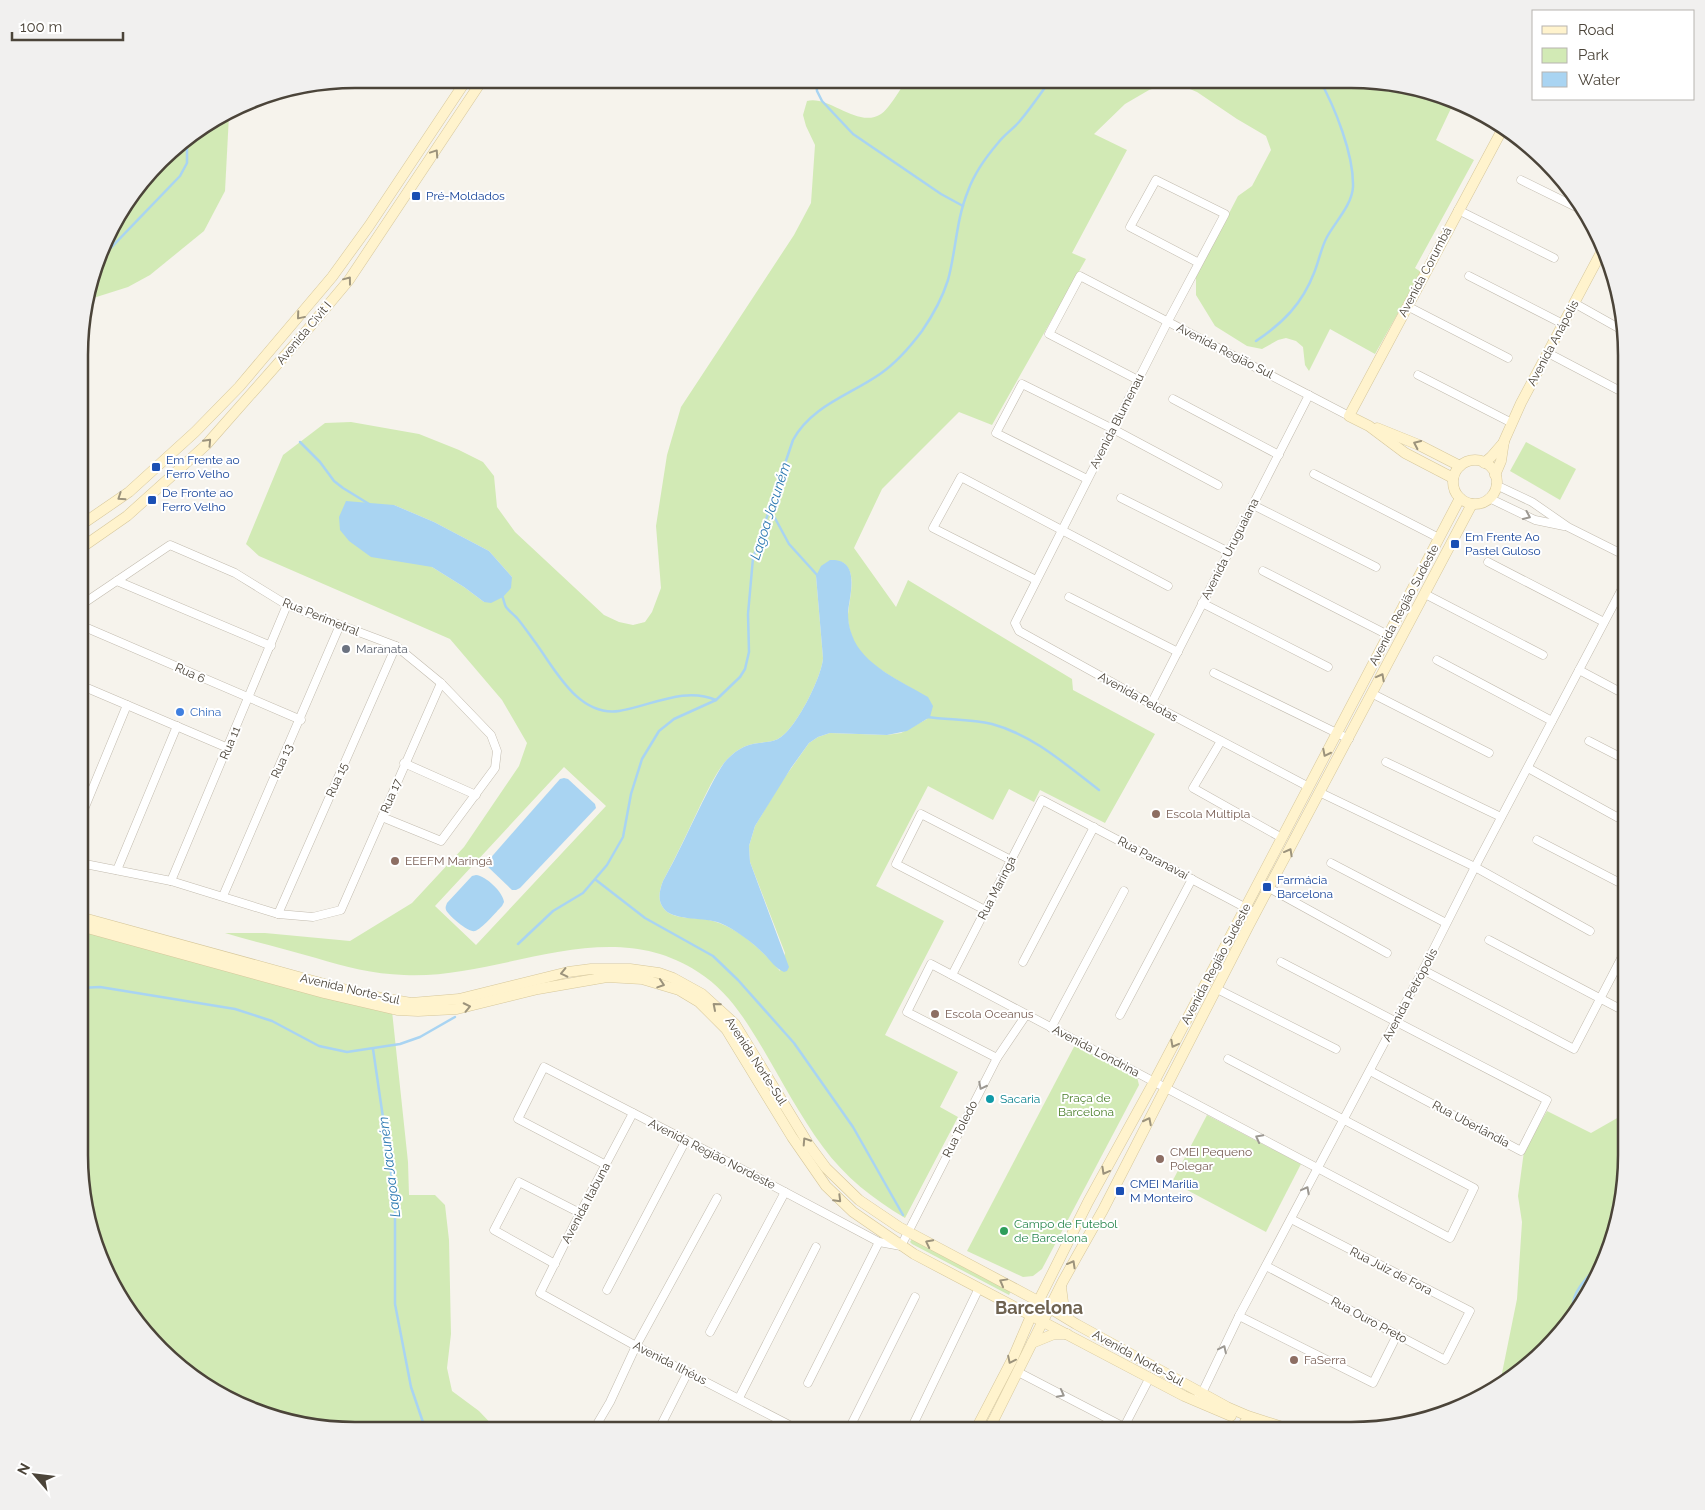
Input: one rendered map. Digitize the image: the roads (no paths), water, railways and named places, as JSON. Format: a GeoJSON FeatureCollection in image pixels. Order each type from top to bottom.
{"type":"FeatureCollection","features":[{"type":"Feature","properties":{"kind":"main road","name":"Avenida Civit I"},"geometry":{"type":"LineString","coordinates":[[88,520],[129,492],[195,432],[240,387],[332,277],[369,226],[461,88]]}},
{"type":"Feature","properties":{"kind":"main road","name":"Avenida Civit I"},"geometry":{"type":"LineString","coordinates":[[88,543],[127,516],[206,445],[304,335],[349,280],[477,88]]}},
{"type":"Feature","properties":{"kind":"main road","name":"Avenida Corumbá"},"geometry":{"type":"LineString","coordinates":[[1349,416],[1500,133]]}},
{"type":"Feature","properties":{"kind":"main road","name":"Avenida Anápolis"},"geometry":{"type":"LineString","coordinates":[[1484,462],[1491,457],[1504,441],[1599,256]]}},
{"type":"Feature","properties":{"kind":"main road","name":"Avenida Região Sul"},"geometry":{"type":"LineString","coordinates":[[1349,416],[1369,426],[1413,442],[1460,466]]}},
{"type":"Feature","properties":{"kind":"main road","name":"Avenida Região Sul"},"geometry":{"type":"LineString","coordinates":[[1369,426],[1405,453],[1453,478]]}},
{"type":"Feature","properties":{"kind":"main road","name":"Avenida Anápolis"},"geometry":{"type":"LineString","coordinates":[[1495,480],[1501,461],[1504,441]]}},
{"type":"Feature","properties":{"kind":"main road"},"geometry":{"type":"LineString","coordinates":[[1470,461],[1484,462],[1490,467],[1495,480],[1494,492],[1481,503],[1472,504],[1464,501],[1454,489],[1453,478],[1460,466],[1470,461]]}},
{"type":"Feature","properties":{"kind":"main road","name":"Avenida Região Sudeste"},"geometry":{"type":"LineString","coordinates":[[980,1422],[1076,1225],[1154,1082],[1460,498]]}},
{"type":"Feature","properties":{"kind":"main road","name":"Avenida Região Sudeste"},"geometry":{"type":"LineString","coordinates":[[993,1422],[1049,1307],[1103,1210],[1249,925],[1321,793],[1472,504]]}},
{"type":"Feature","properties":{"kind":"main road"},"geometry":{"type":"LineString","coordinates":[[1270,861],[1270,869],[1276,876]]}},
{"type":"Feature","properties":{"kind":"main road","name":"Avenida Norte-Sul"},"geometry":{"type":"LineString","coordinates":[[88,919],[334,987],[411,1003],[459,999],[568,972],[591,969],[630,969],[659,973],[673,978],[702,994],[734,1024],[808,1145],[836,1179],[872,1210],[907,1231],[1038,1300],[1070,1320],[1202,1393],[1248,1416],[1267,1422]]}},
{"type":"Feature","properties":{"kind":"main road","name":"Avenida Norte-Sul"},"geometry":{"type":"LineString","coordinates":[[88,928],[324,993],[397,1010],[457,1009],[538,989],[607,977],[642,979],[679,990],[699,1002],[726,1029],[792,1138],[826,1186],[852,1212],[901,1246],[1030,1316],[1043,1321],[1184,1396],[1248,1422]]}},
{"type":"Feature","properties":{"kind":"main road"},"geometry":{"type":"LineString","coordinates":[[1088,1202],[1103,1210]]}},
{"type":"Feature","properties":{"kind":"main road"},"geometry":{"type":"LineString","coordinates":[[1076,1225],[1081,1230],[1090,1232]]}},
{"type":"Feature","properties":{"kind":"main road"},"geometry":{"type":"LineString","coordinates":[[1061,1285],[1061,1299],[1064,1310],[1070,1320]]}},
{"type":"Feature","properties":{"kind":"main road"},"geometry":{"type":"LineString","coordinates":[[1019,1290],[1036,1294],[1046,1286]]}},
{"type":"Feature","properties":{"kind":"main road"},"geometry":{"type":"LineString","coordinates":[[1010,1304],[1022,1321],[1024,1334]]}},
{"type":"Feature","properties":{"kind":"main road"},"geometry":{"type":"LineString","coordinates":[[1032,1343],[1054,1334],[1067,1334]]}},
{"type":"Feature","properties":{"kind":"street","name":"Avenida Blumenau"},"geometry":{"type":"LineString","coordinates":[[1036,580],[1168,321],[1199,263],[1224,214],[1156,180],[1130,227],[1199,263]]}},
{"type":"Feature","properties":{"kind":"street"},"geometry":{"type":"LineString","coordinates":[[1521,180],[1572,205]]}},
{"type":"Feature","properties":{"kind":"street"},"geometry":{"type":"LineString","coordinates":[[1458,210],[1554,258]]}},
{"type":"Feature","properties":{"kind":"street","name":"Avenida Região Sul"},"geometry":{"type":"LineString","coordinates":[[1138,380],[1048,334],[1080,276],[1349,416]]}},
{"type":"Feature","properties":{"kind":"street"},"geometry":{"type":"LineString","coordinates":[[1469,276],[1563,324]]}},
{"type":"Feature","properties":{"kind":"street"},"geometry":{"type":"LineString","coordinates":[[1574,303],[1616,326]]}},
{"type":"Feature","properties":{"kind":"street"},"geometry":{"type":"LineString","coordinates":[[1407,306],[1508,358]]}},
{"type":"Feature","properties":{"kind":"street"},"geometry":{"type":"LineString","coordinates":[[1548,352],[1618,390]]}},
{"type":"Feature","properties":{"kind":"street"},"geometry":{"type":"LineString","coordinates":[[1418,375],[1512,423]]}},
{"type":"Feature","properties":{"kind":"street"},"geometry":{"type":"LineString","coordinates":[[1087,479],[996,433],[1022,384],[1113,429],[1218,485]]}},
{"type":"Feature","properties":{"kind":"street","name":"Avenida Uruguaiana"},"geometry":{"type":"LineString","coordinates":[[1150,704],[1309,395]]}},
{"type":"Feature","properties":{"kind":"street"},"geometry":{"type":"LineString","coordinates":[[1173,399],[1279,455]]}},
{"type":"Feature","properties":{"kind":"street"},"geometry":{"type":"LineString","coordinates":[[1314,474],[1439,538]]}},
{"type":"Feature","properties":{"kind":"street"},"geometry":{"type":"LineString","coordinates":[[1036,580],[933,528],[960,477],[1168,586]]}},
{"type":"Feature","properties":{"kind":"street"},"geometry":{"type":"LineString","coordinates":[[1495,480],[1532,502],[1568,527],[1618,552]]}},
{"type":"Feature","properties":{"kind":"street"},"geometry":{"type":"LineString","coordinates":[[1121,498],[1229,552]]}},
{"type":"Feature","properties":{"kind":"street"},"geometry":{"type":"LineString","coordinates":[[1489,498],[1535,520],[1568,527]]}},
{"type":"Feature","properties":{"kind":"street"},"geometry":{"type":"LineString","coordinates":[[1253,505],[1376,567]]}},
{"type":"Feature","properties":{"kind":"street","name":"Rua Perimetral"},"geometry":{"type":"LineString","coordinates":[[88,600],[170,544],[235,573],[288,605],[396,646],[441,683],[491,735],[496,751],[496,768],[441,841],[382,817]]}},
{"type":"Feature","properties":{"kind":"street"},"geometry":{"type":"LineString","coordinates":[[1488,562],[1604,622]]}},
{"type":"Feature","properties":{"kind":"street"},"geometry":{"type":"LineString","coordinates":[[1262,571],[1388,635]]}},
{"type":"Feature","properties":{"kind":"street","name":"Avenida Pelotas"},"geometry":{"type":"LineString","coordinates":[[1036,580],[1015,620],[1015,625],[1019,631],[1150,704],[1309,787]]}},
{"type":"Feature","properties":{"kind":"street"},"geometry":{"type":"LineString","coordinates":[[116,581],[271,646]]}},
{"type":"Feature","properties":{"kind":"street"},"geometry":{"type":"LineString","coordinates":[[1425,594],[1543,655]]}},
{"type":"Feature","properties":{"kind":"street","name":"Avenida Petrópolis"},"geometry":{"type":"LineString","coordinates":[[1202,1393],[1239,1316],[1370,1071],[1618,596]]}},
{"type":"Feature","properties":{"kind":"street"},"geometry":{"type":"LineString","coordinates":[[1069,597],[1178,652]]}},
{"type":"Feature","properties":{"kind":"street"},"geometry":{"type":"LineString","coordinates":[[1202,603],[1328,667]]}},
{"type":"Feature","properties":{"kind":"street","name":"Rua 11"},"geometry":{"type":"LineString","coordinates":[[171,881],[288,605]]}},
{"type":"Feature","properties":{"kind":"street","name":"Rua 13"},"geometry":{"type":"LineString","coordinates":[[223,896],[340,625]]}},
{"type":"Feature","properties":{"kind":"street","name":"Rua 6"},"geometry":{"type":"LineString","coordinates":[[88,629],[300,720]]}},
{"type":"Feature","properties":{"kind":"street","name":"Rua 15"},"geometry":{"type":"LineString","coordinates":[[278,914],[396,646]]}},
{"type":"Feature","properties":{"kind":"street"},"geometry":{"type":"LineString","coordinates":[[1437,660],[1552,721]]}},
{"type":"Feature","properties":{"kind":"street"},"geometry":{"type":"LineString","coordinates":[[1579,670],[1618,691]]}},
{"type":"Feature","properties":{"kind":"street"},"geometry":{"type":"LineString","coordinates":[[1214,673],[1336,733],[1350,738]]}},
{"type":"Feature","properties":{"kind":"street","name":"Rua 17"},"geometry":{"type":"LineString","coordinates":[[278,914],[313,917],[341,910],[404,763],[441,683]]}},
{"type":"Feature","properties":{"kind":"street"},"geometry":{"type":"LineString","coordinates":[[88,688],[228,748]]}},
{"type":"Feature","properties":{"kind":"street"},"geometry":{"type":"LineString","coordinates":[[1372,694],[1489,753]]}},
{"type":"Feature","properties":{"kind":"street"},"geometry":{"type":"LineString","coordinates":[[88,799],[126,705]]}},
{"type":"Feature","properties":{"kind":"street"},"geometry":{"type":"LineString","coordinates":[[117,870],[177,726]]}},
{"type":"Feature","properties":{"kind":"street"},"geometry":{"type":"LineString","coordinates":[[1221,741],[1193,788],[1282,838]]}},
{"type":"Feature","properties":{"kind":"street"},"geometry":{"type":"LineString","coordinates":[[1589,741],[1618,756]]}},
{"type":"Feature","properties":{"kind":"street"},"geometry":{"type":"LineString","coordinates":[[1386,762],[1501,817]]}},
{"type":"Feature","properties":{"kind":"street"},"geometry":{"type":"LineString","coordinates":[[404,763],[476,795]]}},
{"type":"Feature","properties":{"kind":"street"},"geometry":{"type":"LineString","coordinates":[[1528,768],[1618,818]]}},
{"type":"Feature","properties":{"kind":"street"},"geometry":{"type":"LineString","coordinates":[[1321,793],[1475,867],[1590,932]]}},
{"type":"Feature","properties":{"kind":"street","name":"Rua Paranavaí"},"geometry":{"type":"LineString","coordinates":[[1042,800],[1192,878],[1245,908]]}},
{"type":"Feature","properties":{"kind":"street","name":"Rua Maringá"},"geometry":{"type":"LineString","coordinates":[[952,975],[1042,800]]}},
{"type":"Feature","properties":{"kind":"street"},"geometry":{"type":"LineString","coordinates":[[986,910],[896,864],[921,814],[1011,860]]}},
{"type":"Feature","properties":{"kind":"street"},"geometry":{"type":"LineString","coordinates":[[1023,962],[1094,827]]}},
{"type":"Feature","properties":{"kind":"street"},"geometry":{"type":"LineString","coordinates":[[1537,840],[1618,882]]}},
{"type":"Feature","properties":{"kind":"street"},"geometry":{"type":"LineString","coordinates":[[1332,864],[1446,924]]}},
{"type":"Feature","properties":{"kind":"street"},"geometry":{"type":"LineString","coordinates":[[88,865],[171,881],[278,914]]}},
{"type":"Feature","properties":{"kind":"street"},"geometry":{"type":"LineString","coordinates":[[1120,1015],[1192,878]]}},
{"type":"Feature","properties":{"kind":"street"},"geometry":{"type":"LineString","coordinates":[[1269,888],[1387,952]]}},
{"type":"Feature","properties":{"kind":"street"},"geometry":{"type":"LineString","coordinates":[[1051,1028],[1124,891]]}},
{"type":"Feature","properties":{"kind":"street"},"geometry":{"type":"LineString","coordinates":[[1245,908],[1252,915],[1249,925]]}},
{"type":"Feature","properties":{"kind":"street"},"geometry":{"type":"LineString","coordinates":[[1489,940],[1618,1008]]}},
{"type":"Feature","properties":{"kind":"street"},"geometry":{"type":"LineString","coordinates":[[1281,962],[1396,1021]]}},
{"type":"Feature","properties":{"kind":"street","name":"Avenida Londrina"},"geometry":{"type":"LineString","coordinates":[[997,1058],[908,1012],[931,964],[1450,1238],[1474,1188],[1343,1120]]}},
{"type":"Feature","properties":{"kind":"street"},"geometry":{"type":"LineString","coordinates":[[1423,970],[1574,1049],[1618,964]]}},
{"type":"Feature","properties":{"kind":"street"},"geometry":{"type":"LineString","coordinates":[[1217,989],[1336,1049]]}},
{"type":"Feature","properties":{"kind":"street","name":"Rua Toledo"},"geometry":{"type":"LineString","coordinates":[[901,1246],[997,1058],[1026,1015]]}},
{"type":"Feature","properties":{"kind":"street","name":"Rua Uberlândia"},"geometry":{"type":"LineString","coordinates":[[1370,1071],[1521,1151],[1547,1100],[1396,1021]]}},
{"type":"Feature","properties":{"kind":"street"},"geometry":{"type":"LineString","coordinates":[[1228,1059],[1343,1120]]}},
{"type":"Feature","properties":{"kind":"street","name":"Avenida Região Nordeste"},"geometry":{"type":"LineString","coordinates":[[606,1165],[518,1119],[544,1067],[831,1215],[878,1242]]}},
{"type":"Feature","properties":{"kind":"street","name":"Avenida Itabuna"},"geometry":{"type":"LineString","coordinates":[[540,1293],[633,1113]]}},
{"type":"Feature","properties":{"kind":"street"},"geometry":{"type":"LineString","coordinates":[[607,1290],[686,1140]]}},
{"type":"Feature","properties":{"kind":"street"},"geometry":{"type":"LineString","coordinates":[[555,1264],[494,1230],[519,1182],[580,1213]]}},
{"type":"Feature","properties":{"kind":"street"},"geometry":{"type":"LineString","coordinates":[[710,1332],[785,1192]]}},
{"type":"Feature","properties":{"kind":"street"},"geometry":{"type":"LineString","coordinates":[[598,1422],[610,1402],[636,1346],[717,1198]]}},
{"type":"Feature","properties":{"kind":"street","name":"Rua Juiz de Fora"},"geometry":{"type":"LineString","coordinates":[[1291,1219],[1470,1311],[1460,1333]]}},
{"type":"Feature","properties":{"kind":"street"},"geometry":{"type":"LineString","coordinates":[[808,1383],[878,1242],[901,1246]]}},
{"type":"Feature","properties":{"kind":"street"},"geometry":{"type":"LineString","coordinates":[[739,1398],[816,1247]]}},
{"type":"Feature","properties":{"kind":"street","name":"Rua Ouro Preto"},"geometry":{"type":"LineString","coordinates":[[1266,1266],[1446,1360],[1460,1333]]}},
{"type":"Feature","properties":{"kind":"street"},"geometry":{"type":"LineString","coordinates":[[914,1422],[979,1288]]}},
{"type":"Feature","properties":{"kind":"street","name":"Avenida Ilhéus"},"geometry":{"type":"LineString","coordinates":[[540,1293],[636,1346],[739,1398],[777,1422]]}},
{"type":"Feature","properties":{"kind":"street"},"geometry":{"type":"LineString","coordinates":[[852,1422],[915,1297]]}},
{"type":"Feature","properties":{"kind":"street"},"geometry":{"type":"LineString","coordinates":[[1239,1316],[1373,1383],[1398,1335]]}},
{"type":"Feature","properties":{"kind":"street"},"geometry":{"type":"LineString","coordinates":[[663,1422],[688,1372]]}},
{"type":"Feature","properties":{"kind":"street"},"geometry":{"type":"LineString","coordinates":[[1018,1372],[1114,1422]]}},
{"type":"Feature","properties":{"kind":"street"},"geometry":{"type":"LineString","coordinates":[[1127,1422],[1150,1377]]}},
{"type":"Feature","properties":{"kind":"street"},"geometry":{"type":"LineString","coordinates":[[1184,1396],[1194,1397],[1202,1393]]}},
{"type":"Feature","properties":{"kind":"water"},"geometry":{"type":"Polygon","coordinates":[[[346,501],[394,505],[434,522],[489,551],[512,577],[511,588],[503,597],[491,603],[484,602],[432,567],[371,557],[349,541],[340,530],[339,517],[346,501]]]}},
{"type":"Feature","properties":{"kind":"water"},"geometry":{"type":"Polygon","coordinates":[[[830,560],[840,561],[850,571],[851,587],[848,621],[857,646],[884,672],[928,697],[933,706],[930,717],[907,731],[887,735],[830,733],[818,737],[809,743],[755,826],[749,846],[750,862],[789,967],[784,972],[776,967],[749,941],[726,926],[714,921],[676,916],[665,910],[661,904],[660,892],[663,881],[724,763],[731,755],[744,747],[778,739],[785,734],[799,715],[813,690],[823,658],[816,576],[821,566],[830,560]]]}},
{"type":"Feature","properties":{"kind":"water"},"geometry":{"type":"Polygon","coordinates":[[[560,779],[568,779],[595,804],[596,808],[520,888],[512,890],[487,866],[487,862],[560,779]]]}},
{"type":"Feature","properties":{"kind":"water"},"geometry":{"type":"Polygon","coordinates":[[[476,875],[493,885],[501,894],[504,902],[485,924],[478,930],[472,931],[455,920],[448,913],[446,907],[447,903],[472,876],[476,875]]]}},
{"type":"Feature","properties":{"kind":"waterway"},"geometry":{"type":"LineString","coordinates":[[817,88],[822,101],[853,134],[941,194],[963,206]]}},
{"type":"Feature","properties":{"kind":"waterway","name":"Lagoa Jacuném"},"geometry":{"type":"LineString","coordinates":[[518,944],[553,911],[583,893],[607,865],[623,837],[631,794],[642,759],[659,731],[674,719],[716,700],[740,677],[745,669],[749,652],[748,614],[753,558],[793,440],[810,418],[892,365],[922,331],[937,307],[948,280],[961,213],[974,178],[1000,140],[1017,125],[1045,88]]}},
{"type":"Feature","properties":{"kind":"waterway"},"geometry":{"type":"LineString","coordinates":[[1256,341],[1283,320],[1304,294],[1314,273],[1325,241],[1352,194],[1352,174],[1347,146],[1337,117],[1324,88]]}},
{"type":"Feature","properties":{"kind":"waterway"},"geometry":{"type":"LineString","coordinates":[[109,250],[180,176],[187,163],[187,147]]}},
{"type":"Feature","properties":{"kind":"waterway"},"geometry":{"type":"LineString","coordinates":[[300,442],[320,462],[334,481],[369,504]]}},
{"type":"Feature","properties":{"kind":"waterway"},"geometry":{"type":"LineString","coordinates":[[770,509],[789,544],[818,576]]}},
{"type":"Feature","properties":{"kind":"waterway"},"geometry":{"type":"LineString","coordinates":[[502,596],[506,607],[522,624],[569,689],[591,707],[604,711],[619,711],[668,698],[692,695],[716,700]]}},
{"type":"Feature","properties":{"kind":"waterway"},"geometry":{"type":"LineString","coordinates":[[927,717],[984,722],[1007,729],[1048,751],[1099,790]]}},
{"type":"Feature","properties":{"kind":"waterway"},"geometry":{"type":"LineString","coordinates":[[596,880],[645,918],[713,956],[738,980],[794,1043],[853,1127],[903,1215]]}},
{"type":"Feature","properties":{"kind":"waterway"},"geometry":{"type":"LineString","coordinates":[[88,988],[100,987],[235,1009],[272,1021],[319,1046],[347,1052],[400,1044],[420,1037],[455,1017]]}},
{"type":"Feature","properties":{"kind":"waterway","name":"Lagoa Jacuném"},"geometry":{"type":"LineString","coordinates":[[373,1049],[395,1200],[395,1304],[411,1387],[423,1422]]}},
{"type":"Feature","properties":{"kind":"waterway"},"geometry":{"type":"LineString","coordinates":[[1573,1304],[1575,1295],[1590,1274]]}},
{"type":"Feature","properties":{"kind":"place","name":"Pré-Moldados"},"geometry":{"type":"Point","coordinates":[416,196]}},
{"type":"Feature","properties":{"kind":"place","name":"Em Frente ao Ferro Velho"},"geometry":{"type":"Point","coordinates":[156,467]}},
{"type":"Feature","properties":{"kind":"place","name":"De Fronte ao Ferro Velho"},"geometry":{"type":"Point","coordinates":[152,500]}},
{"type":"Feature","properties":{"kind":"place","name":"Em Frente Ao Pastel Guloso"},"geometry":{"type":"Point","coordinates":[1455,544]}},
{"type":"Feature","properties":{"kind":"place","name":"Maranata"},"geometry":{"type":"Point","coordinates":[346,649]}},
{"type":"Feature","properties":{"kind":"place","name":"China"},"geometry":{"type":"Point","coordinates":[180,712]}},
{"type":"Feature","properties":{"kind":"place","name":"Escola Multipla"},"geometry":{"type":"Point","coordinates":[1156,814]}},
{"type":"Feature","properties":{"kind":"place","name":"EEEFM Maringá"},"geometry":{"type":"Point","coordinates":[395,861]}},
{"type":"Feature","properties":{"kind":"place","name":"Farmácia Barcelona"},"geometry":{"type":"Point","coordinates":[1267,887]}},
{"type":"Feature","properties":{"kind":"place","name":"Escola Oceanus"},"geometry":{"type":"Point","coordinates":[935,1014]}},
{"type":"Feature","properties":{"kind":"place","name":"Sacaria"},"geometry":{"type":"Point","coordinates":[990,1099]}},
{"type":"Feature","properties":{"kind":"place","name":"CMEI Pequeno Polegar"},"geometry":{"type":"Point","coordinates":[1160,1159]}},
{"type":"Feature","properties":{"kind":"place","name":"CMEI Marilia M Monteiro"},"geometry":{"type":"Point","coordinates":[1120,1191]}},
{"type":"Feature","properties":{"kind":"place","name":"Campo de Futebol de Barcelona"},"geometry":{"type":"Point","coordinates":[1004,1231]}},
{"type":"Feature","properties":{"kind":"place","name":"FaSerra"},"geometry":{"type":"Point","coordinates":[1294,1360]}},
{"type":"Feature","properties":{"kind":"district","name":"Barcelona"},"geometry":{"type":"Point","coordinates":[1039,1307]}},
{"type":"Feature","properties":{"kind":"park label","name":"Praça de Barcelona"},"geometry":{"type":"Point","coordinates":[1086,1105]}}]}
